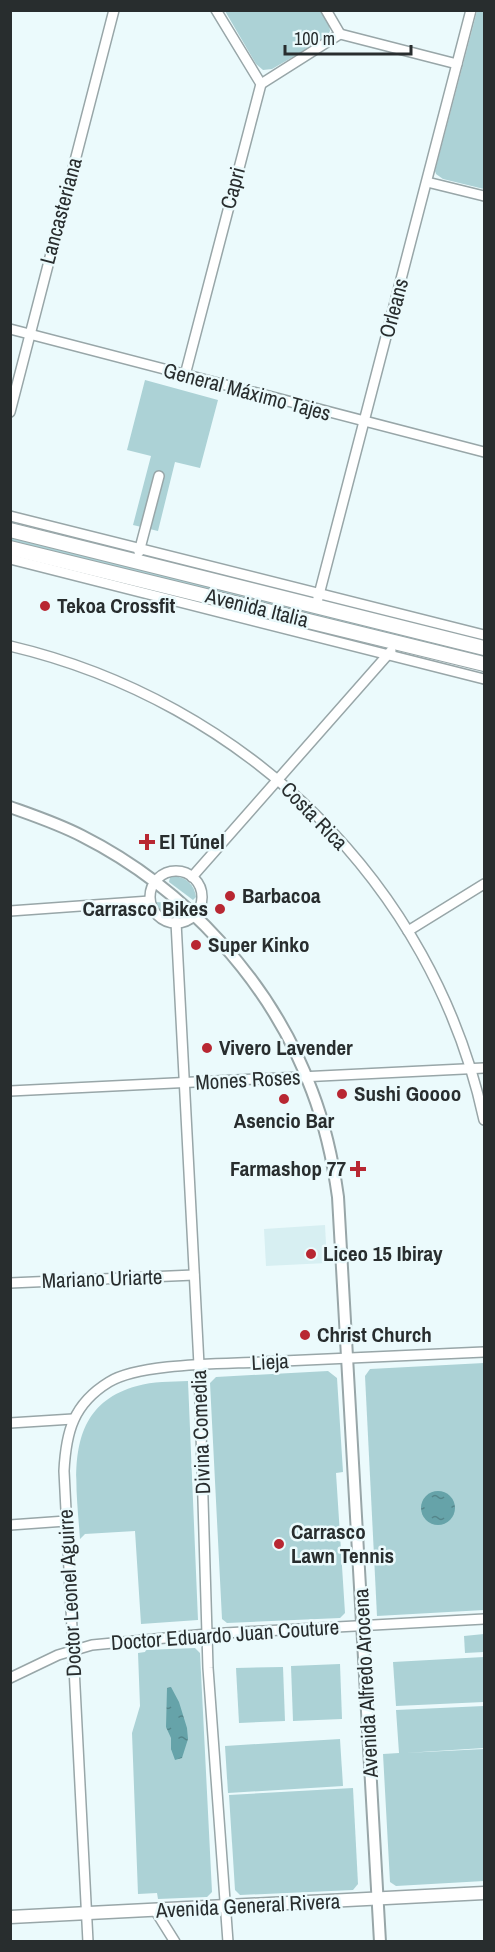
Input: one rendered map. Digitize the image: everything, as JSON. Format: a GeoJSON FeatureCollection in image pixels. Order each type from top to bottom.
{"type":"FeatureCollection","features":[{"type":"Feature","properties":{"kind":"main road","name":"Avenida Italia"},"geometry":{"type":"LineString","coordinates":[[10,530],[98,545],[483,641]]}},
{"type":"Feature","properties":{"kind":"main road","name":"Avenida Italia"},"geometry":{"type":"LineString","coordinates":[[10,548],[398,643],[466,667],[484,664]]}},
{"type":"Feature","properties":{"kind":"main road","name":"Avenida General Rivera"},"geometry":{"type":"LineString","coordinates":[[10,1917],[484,1893]]}},
{"type":"Feature","properties":{"kind":"street","name":"Lancasteriana"},"geometry":{"type":"LineString","coordinates":[[10,412],[114,10]]}},
{"type":"Feature","properties":{"kind":"street"},"geometry":{"type":"LineString","coordinates":[[216,10],[261,84],[340,34]]}},
{"type":"Feature","properties":{"kind":"street"},"geometry":{"type":"LineString","coordinates":[[326,10],[340,34],[457,64]]}},
{"type":"Feature","properties":{"kind":"street","name":"Orleans"},"geometry":{"type":"LineString","coordinates":[[318,600],[471,10]]}},
{"type":"Feature","properties":{"kind":"street","name":"Capri"},"geometry":{"type":"LineString","coordinates":[[185,375],[261,84]]}},
{"type":"Feature","properties":{"kind":"street"},"geometry":{"type":"LineString","coordinates":[[427,182],[484,196]]}},
{"type":"Feature","properties":{"kind":"street","name":"General Máximo Tajes"},"geometry":{"type":"LineString","coordinates":[[10,329],[484,452]]}},
{"type":"Feature","properties":{"kind":"street"},"geometry":{"type":"LineString","coordinates":[[138,555],[159,476]]}},
{"type":"Feature","properties":{"kind":"street","name":"Avenida Italia"},"geometry":{"type":"LineString","coordinates":[[10,516],[98,545]]}},
{"type":"Feature","properties":{"kind":"street","name":"Avenida Italia"},"geometry":{"type":"LineString","coordinates":[[10,559],[388,655],[466,667],[484,678]]}},
{"type":"Feature","properties":{"kind":"street"},"geometry":{"type":"LineString","coordinates":[[192,877],[398,643]]}},
{"type":"Feature","properties":{"kind":"street","name":"Costa Rica"},"geometry":{"type":"LineString","coordinates":[[10,646],[77,664],[161,700],[212,731],[279,780],[341,842],[408,931],[443,998],[470,1069],[484,1120]]}},
{"type":"Feature","properties":{"kind":"street","name":"Avenida Alfredo Arocena"},"geometry":{"type":"LineString","coordinates":[[10,807],[82,836],[117,856],[155,882],[194,915],[255,984],[286,1033],[307,1077],[322,1119],[335,1177],[348,1358],[380,1941]]}},
{"type":"Feature","properties":{"kind":"street"},"geometry":{"type":"LineString","coordinates":[[172,871],[179,871],[192,877],[199,887],[201,899],[194,915],[176,922],[160,917],[150,901],[155,882],[172,871]]}},
{"type":"Feature","properties":{"kind":"street"},"geometry":{"type":"LineString","coordinates":[[408,931],[484,884]]}},
{"type":"Feature","properties":{"kind":"street"},"geometry":{"type":"LineString","coordinates":[[10,911],[150,901]]}},
{"type":"Feature","properties":{"kind":"street","name":"Divina Comedia"},"geometry":{"type":"LineString","coordinates":[[176,922],[199,1365],[207,1634],[228,1941]]}},
{"type":"Feature","properties":{"kind":"street","name":"Mones Roses"},"geometry":{"type":"LineString","coordinates":[[10,1091],[484,1068]]}},
{"type":"Feature","properties":{"kind":"street","name":"Mariano Uriarte"},"geometry":{"type":"LineString","coordinates":[[10,1283],[194,1275]]}},
{"type":"Feature","properties":{"kind":"street","name":"Lieja"},"geometry":{"type":"LineString","coordinates":[[199,1365],[484,1352]]}},
{"type":"Feature","properties":{"kind":"street","name":"Doctor Leonel Aguirre"},"geometry":{"type":"LineString","coordinates":[[88,1941],[63,1471],[65,1450],[73,1419],[91,1397],[110,1382],[142,1371],[199,1365]]}},
{"type":"Feature","properties":{"kind":"street"},"geometry":{"type":"LineString","coordinates":[[10,1423],[73,1419]]}},
{"type":"Feature","properties":{"kind":"street"},"geometry":{"type":"LineString","coordinates":[[10,1525],[66,1521]]}},
{"type":"Feature","properties":{"kind":"street","name":"Doctor Eduardo Juan Couture"},"geometry":{"type":"LineString","coordinates":[[10,1678],[73,1649],[92,1645],[207,1634],[484,1618]]}},
{"type":"Feature","properties":{"kind":"street"},"geometry":{"type":"LineString","coordinates":[[154,1910],[175,1941]]}},
{"type":"Feature","properties":{"kind":"shaded area"},"geometry":{"type":"Polygon","coordinates":[[[225,11],[321,11],[329,23],[330,31],[327,37],[272,69],[263,70],[256,64],[225,11]]]}},
{"type":"Feature","properties":{"kind":"shaded area"},"geometry":{"type":"Polygon","coordinates":[[[477,11],[484,11],[484,189],[443,179],[435,171],[477,11]]]}},
{"type":"Feature","properties":{"kind":"shaded area"},"geometry":{"type":"Polygon","coordinates":[[[145,380],[218,400],[200,468],[175,462],[158,531],[133,525],[151,456],[127,450],[145,380]]]}},
{"type":"Feature","properties":{"kind":"shaded area"},"geometry":{"type":"Polygon","coordinates":[[[10,535],[484,651],[484,659],[11,543],[10,535]]]}},
{"type":"Feature","properties":{"kind":"shaded area"},"geometry":{"type":"Polygon","coordinates":[[[170,877],[183,878],[192,885],[196,897],[193,900],[169,882],[170,877]]]}},
{"type":"Feature","properties":{"kind":"shaded area"},"geometry":{"type":"Polygon","coordinates":[[[156,902],[169,903],[170,916],[167,917],[158,912],[156,902]]]}},
{"type":"Feature","properties":{"kind":"shaded area"},"geometry":{"type":"Polygon","coordinates":[[[325,1225],[327,1263],[266,1266],[264,1229],[325,1225]]]}},
{"type":"Feature","properties":{"kind":"shaded area"},"geometry":{"type":"Polygon","coordinates":[[[484,1363],[484,1610],[377,1616],[365,1376],[370,1369],[484,1363]]]}},
{"type":"Feature","properties":{"kind":"shaded area","name":"Carrasco Lawn Tennis"},"geometry":{"type":"Polygon","coordinates":[[[328,1371],[337,1378],[343,1472],[336,1473],[345,1613],[340,1618],[227,1623],[222,1619],[210,1383],[216,1377],[328,1371]]]}},
{"type":"Feature","properties":{"kind":"shaded area"},"geometry":{"type":"Polygon","coordinates":[[[188,1381],[198,1620],[141,1624],[135,1531],[85,1534],[80,1539],[77,1493],[79,1448],[85,1428],[96,1410],[113,1396],[143,1384],[188,1381]]]}},
{"type":"Feature","properties":{"kind":"shaded area"},"geometry":{"type":"Polygon","coordinates":[[[484,1634],[484,1652],[465,1653],[464,1636],[484,1634]]]}},
{"type":"Feature","properties":{"kind":"shaded area"},"geometry":{"type":"Polygon","coordinates":[[[195,1648],[200,1653],[212,1892],[207,1897],[158,1899],[157,1893],[138,1894],[132,1733],[140,1706],[138,1653],[146,1650],[195,1648]]]}},
{"type":"Feature","properties":{"kind":"shaded area"},"geometry":{"type":"Polygon","coordinates":[[[484,1657],[484,1702],[396,1706],[393,1662],[484,1657]]]}},
{"type":"Feature","properties":{"kind":"shaded area"},"geometry":{"type":"Polygon","coordinates":[[[340,1664],[342,1719],[293,1721],[291,1666],[340,1664]]]}},
{"type":"Feature","properties":{"kind":"shaded area"},"geometry":{"type":"Polygon","coordinates":[[[283,1667],[285,1721],[239,1723],[236,1668],[283,1667]]]}},
{"type":"Feature","properties":{"kind":"shaded area"},"geometry":{"type":"Polygon","coordinates":[[[484,1706],[484,1748],[405,1753],[484,1749],[484,1881],[396,1886],[390,1882],[383,1754],[399,1753],[396,1710],[484,1706]]]}},
{"type":"Feature","properties":{"kind":"shaded area"},"geometry":{"type":"Polygon","coordinates":[[[340,1739],[343,1786],[228,1793],[225,1746],[340,1739]]]}},
{"type":"Feature","properties":{"kind":"shaded area"},"geometry":{"type":"Polygon","coordinates":[[[353,1788],[358,1884],[353,1890],[240,1895],[235,1890],[229,1795],[353,1788]]]}},
{"type":"Feature","properties":{"kind":"water"},"geometry":{"type":"Polygon","coordinates":[[[438,1491],[450,1496],[455,1508],[450,1520],[438,1525],[426,1520],[421,1508],[426,1496],[438,1491]]]}},
{"type":"Feature","properties":{"kind":"water"},"geometry":{"type":"Polygon","coordinates":[[[171,1687],[179,1702],[188,1739],[182,1758],[175,1760],[171,1749],[171,1738],[166,1727],[167,1688],[171,1687]]]}},
{"type":"Feature","properties":{"kind":"place","name":"Tekoa Crossfit"},"geometry":{"type":"Point","coordinates":[45,606]}},
{"type":"Feature","properties":{"kind":"place","name":"El Túnel"},"geometry":{"type":"Point","coordinates":[147,842]}},
{"type":"Feature","properties":{"kind":"place","name":"Barbacoa"},"geometry":{"type":"Point","coordinates":[230,896]}},
{"type":"Feature","properties":{"kind":"place","name":"Carrasco Bikes"},"geometry":{"type":"Point","coordinates":[220,909]}},
{"type":"Feature","properties":{"kind":"place","name":"Super Kinko"},"geometry":{"type":"Point","coordinates":[196,945]}},
{"type":"Feature","properties":{"kind":"place","name":"Vivero Lavender"},"geometry":{"type":"Point","coordinates":[207,1048]}},
{"type":"Feature","properties":{"kind":"place","name":"Sushi Goooo"},"geometry":{"type":"Point","coordinates":[342,1094]}},
{"type":"Feature","properties":{"kind":"place","name":"Asencio Bar"},"geometry":{"type":"Point","coordinates":[284,1099]}},
{"type":"Feature","properties":{"kind":"place","name":"Farmashop 77"},"geometry":{"type":"Point","coordinates":[358,1169]}},
{"type":"Feature","properties":{"kind":"place","name":"Liceo 15 Ibiray"},"geometry":{"type":"Point","coordinates":[311,1254]}},
{"type":"Feature","properties":{"kind":"place","name":"Christ Church"},"geometry":{"type":"Point","coordinates":[305,1335]}},
{"type":"Feature","properties":{"kind":"place","name":"Carrasco Lawn Tennis"},"geometry":{"type":"Point","coordinates":[279,1544]}}]}
